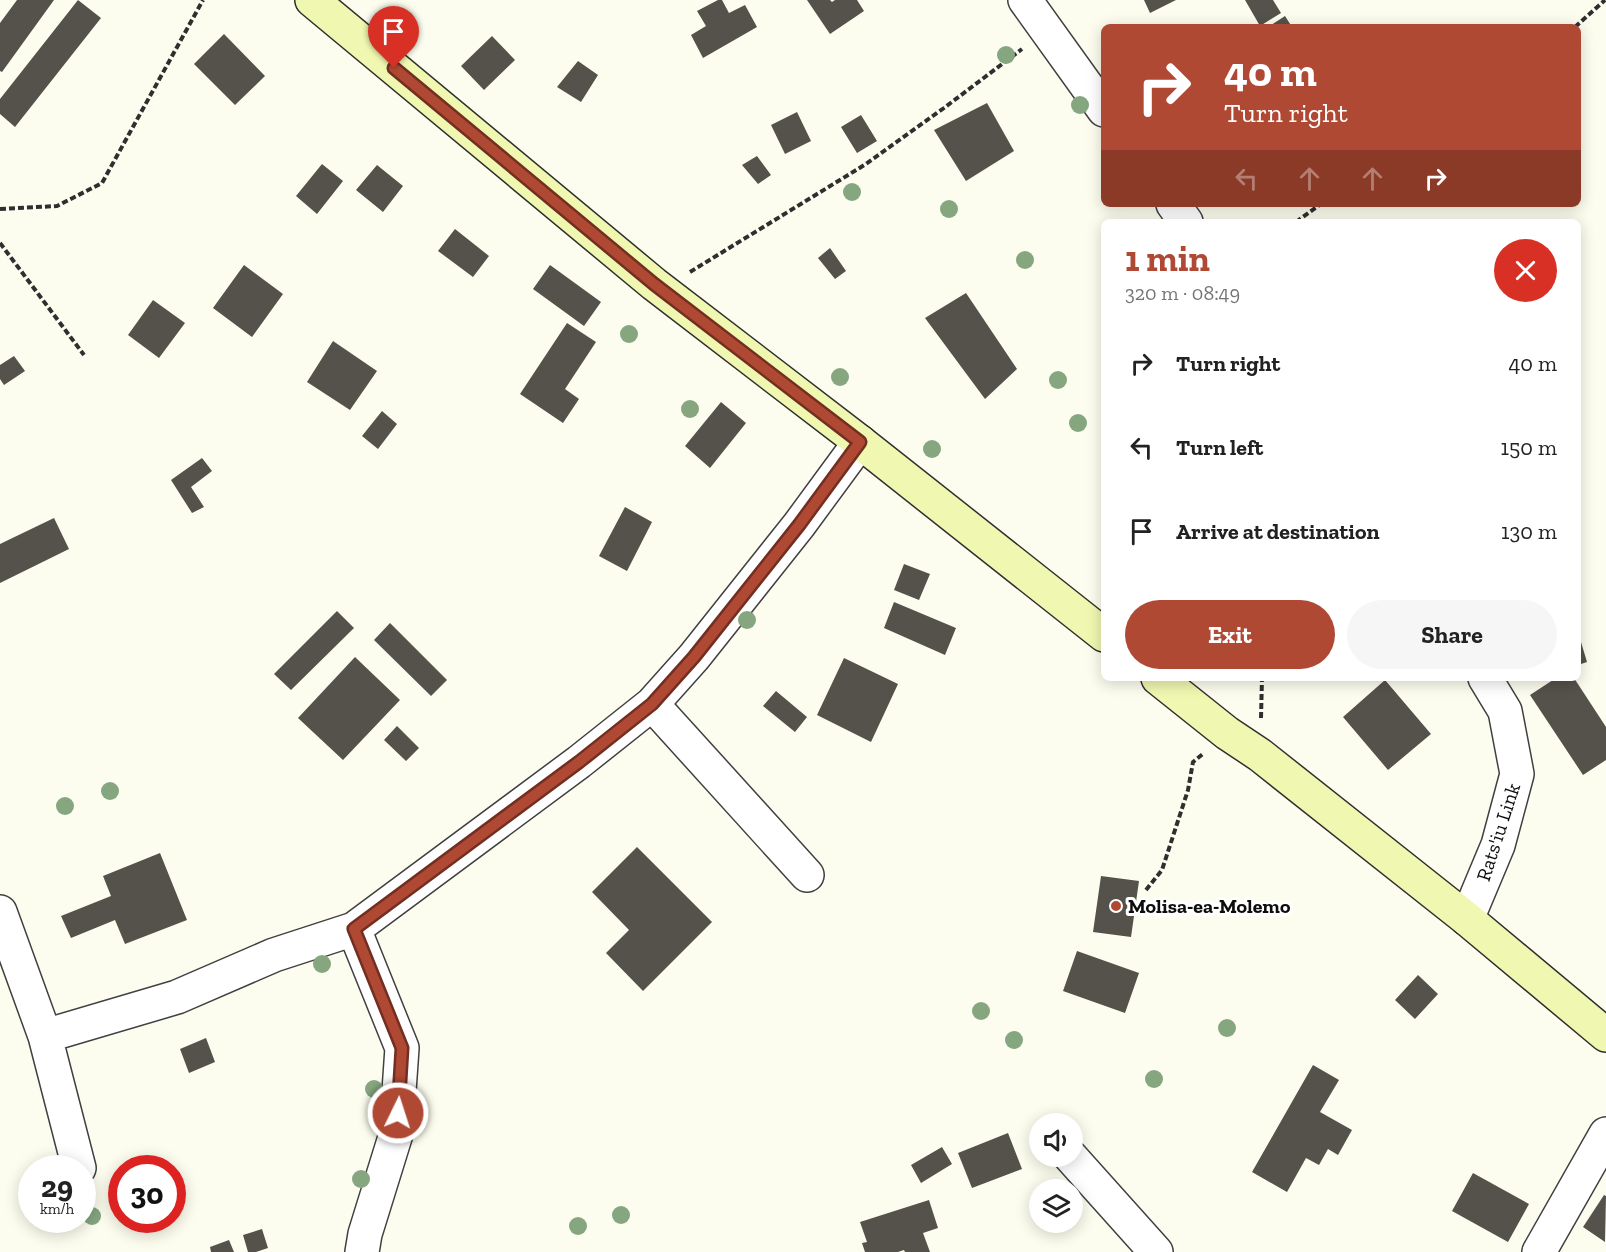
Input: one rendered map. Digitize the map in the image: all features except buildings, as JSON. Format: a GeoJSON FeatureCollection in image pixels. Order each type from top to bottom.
{"type":"FeatureCollection","features":[{"type":"Feature","properties":{"kind":"main road"},"geometry":{"type":"LineString","coordinates":[[312,0],[663,291],[860,442],[1101,633]]}},
{"type":"Feature","properties":{"kind":"main road"},"geometry":{"type":"LineString","coordinates":[[1162,681],[1227,733],[1260,755],[1467,919],[1606,1035]]}},
{"type":"Feature","properties":{"kind":"street"},"geometry":{"type":"LineString","coordinates":[[1025,0],[1101,106]]}},
{"type":"Feature","properties":{"kind":"street"},"geometry":{"type":"LineString","coordinates":[[45,1036],[177,998],[274,955],[354,929],[579,762],[652,704],[701,648],[799,525],[860,442]]}},
{"type":"Feature","properties":{"kind":"street","name":"Rats'iu Link"},"geometry":{"type":"LineString","coordinates":[[1467,919],[1498,845],[1517,774],[1504,711],[1487,681]]}},
{"type":"Feature","properties":{"kind":"street"},"geometry":{"type":"LineString","coordinates":[[652,704],[807,875]]}},
{"type":"Feature","properties":{"kind":"street"},"geometry":{"type":"LineString","coordinates":[[0,912],[45,1036],[76,1155]]}},
{"type":"Feature","properties":{"kind":"street"},"geometry":{"type":"LineString","coordinates":[[354,929],[402,1048],[396,1134],[365,1234],[362,1252]]}},
{"type":"Feature","properties":{"kind":"street"},"geometry":{"type":"LineString","coordinates":[[1539,1252],[1606,1134]]}},
{"type":"Feature","properties":{"kind":"street"},"geometry":{"type":"LineString","coordinates":[[1080,1167],[1156,1252]]}},
{"type":"Feature","properties":{"kind":"path"},"geometry":{"type":"LineString","coordinates":[[0,209],[57,206],[102,183],[203,0]]}},
{"type":"Feature","properties":{"kind":"path"},"geometry":{"type":"LineString","coordinates":[[1578,24],[1605,0]]}},
{"type":"Feature","properties":{"kind":"path"},"geometry":{"type":"LineString","coordinates":[[663,291],[686,274],[866,164],[1046,30]]}},
{"type":"Feature","properties":{"kind":"path"},"geometry":{"type":"LineString","coordinates":[[1300,219],[1318,207]]}},
{"type":"Feature","properties":{"kind":"path"},"geometry":{"type":"LineString","coordinates":[[0,243],[84,355]]}},
{"type":"Feature","properties":{"kind":"path"},"geometry":{"type":"LineString","coordinates":[[1146,890],[1162,870],[1188,790],[1193,762],[1227,733]]}},
{"type":"Feature","properties":{"kind":"place","name":"Molisa-ea-Molemo"},"geometry":{"type":"Point","coordinates":[1116,906]}},
{"type":"Feature","properties":{"kind":"route"},"geometry":{"type":"LineString","coordinates":[[394,68],[654,284],[860,442],[799,525],[694,657],[652,704],[579,762],[354,929],[402,1048],[398,1113]]}}]}
